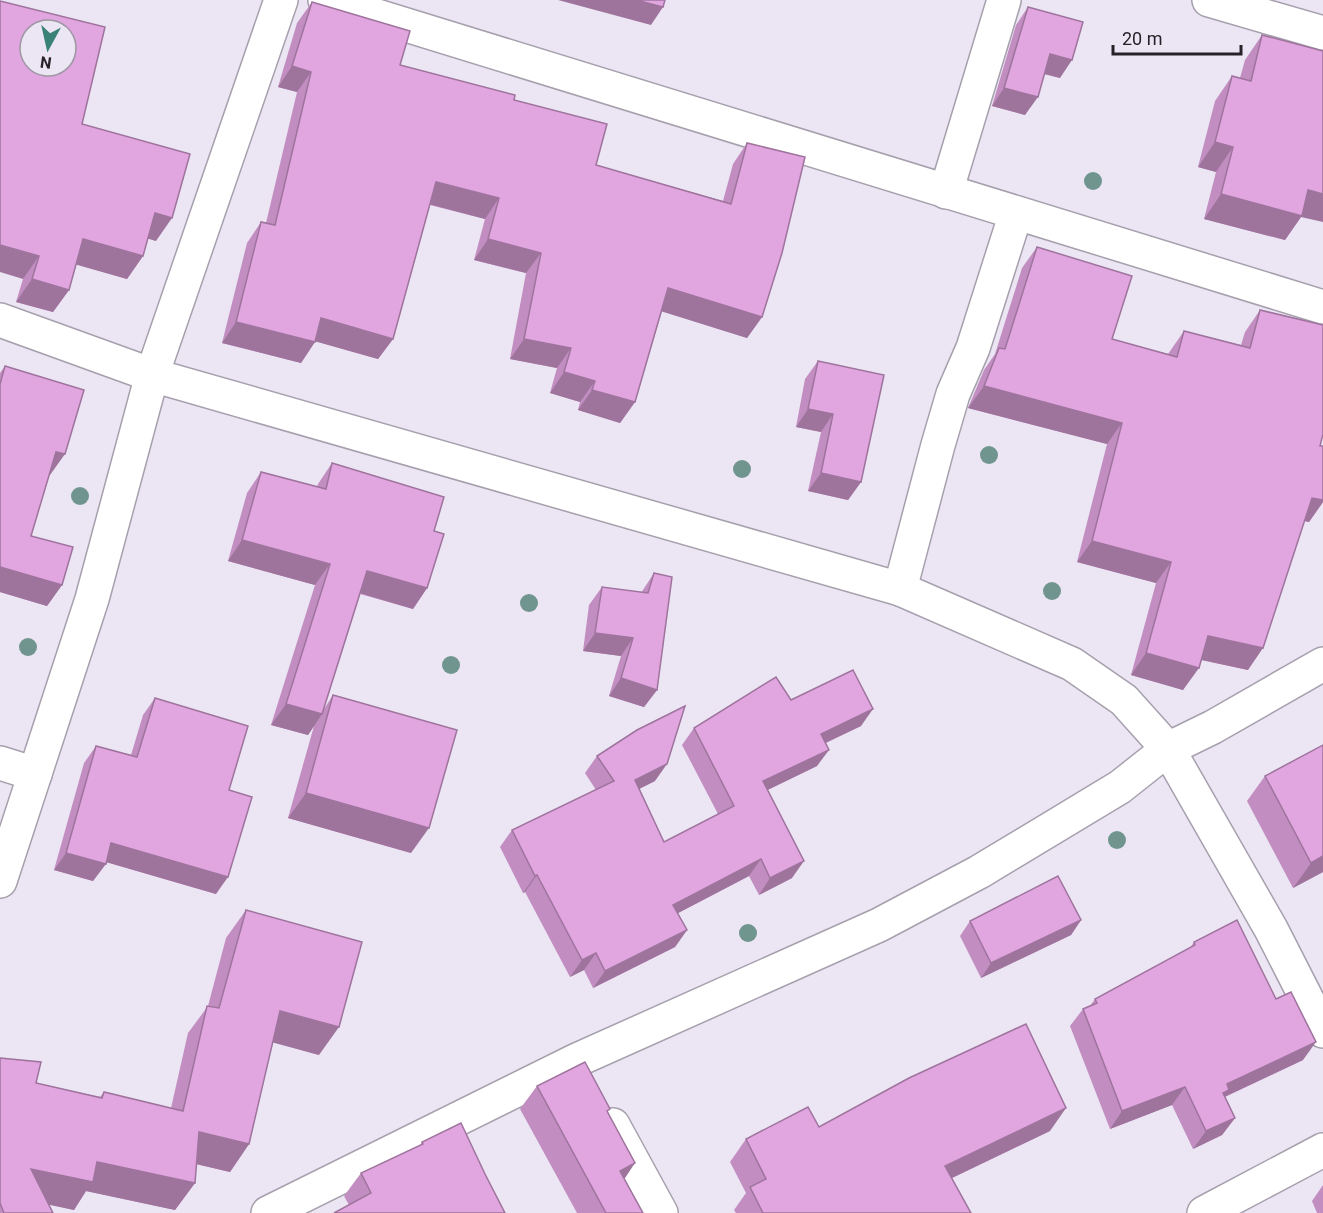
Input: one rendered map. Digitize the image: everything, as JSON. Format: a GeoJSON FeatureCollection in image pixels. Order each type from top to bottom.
{"type":"FeatureCollection","features":[{"type":"Feature","properties":{"kind":"street"},"geometry":{"type":"LineString","coordinates":[[0,880],[92,599],[152,375],[280,0]]}},
{"type":"Feature","properties":{"kind":"street"},"geometry":{"type":"LineString","coordinates":[[325,0],[1323,307]]}},
{"type":"Feature","properties":{"kind":"street"},"geometry":{"type":"LineString","coordinates":[[946,192],[1004,0]]}},
{"type":"Feature","properties":{"kind":"street"},"geometry":{"type":"LineString","coordinates":[[1209,0],[1323,33]]}},
{"type":"Feature","properties":{"kind":"street"},"geometry":{"type":"LineString","coordinates":[[900,590],[953,394],[974,348],[1016,213]]}},
{"type":"Feature","properties":{"kind":"street"},"geometry":{"type":"LineString","coordinates":[[0,320],[152,375],[900,590],[1072,664],[1124,700],[1168,749],[1271,928],[1323,1031]]}},
{"type":"Feature","properties":{"kind":"street"},"geometry":{"type":"LineString","coordinates":[[268,1213],[588,1081],[979,872],[1120,787],[1168,749],[1213,727],[1323,664]]}},
{"type":"Feature","properties":{"kind":"street"},"geometry":{"type":"LineString","coordinates":[[0,763],[35,774]]}},
{"type":"Feature","properties":{"kind":"street"},"geometry":{"type":"LineString","coordinates":[[588,1081],[661,1213]]}},
{"type":"Feature","properties":{"kind":"street"},"geometry":{"type":"LineString","coordinates":[[1204,1213],[1323,1150]]}},
{"type":"Feature","properties":{"kind":"building"},"geometry":{"type":"Polygon","coordinates":[[[636,0],[665,0],[663,7],[636,0]]]}},
{"type":"Feature","properties":{"kind":"building"},"geometry":{"type":"Polygon","coordinates":[[[0,1],[69,18],[18,18],[18,78],[78,78],[78,20],[105,27],[82,124],[190,154],[172,218],[155,213],[143,256],[83,239],[69,290],[32,279],[39,256],[0,245],[0,1]]]}},
{"type":"Feature","properties":{"kind":"building"},"geometry":{"type":"Polygon","coordinates":[[[312,2],[410,31],[400,65],[515,95],[514,100],[607,124],[596,165],[731,204],[747,143],[805,157],[782,253],[762,317],[668,288],[635,402],[592,390],[595,381],[564,372],[571,348],[524,339],[541,253],[488,239],[499,198],[436,182],[393,339],[321,318],[315,342],[236,322],[261,222],[275,225],[311,72],[292,66],[312,2]]]}},
{"type":"Feature","properties":{"kind":"building"},"geometry":{"type":"Polygon","coordinates":[[[1028,7],[1083,22],[1072,60],[1050,54],[1038,97],[1004,88],[1028,7]]]}},
{"type":"Feature","properties":{"kind":"building"},"geometry":{"type":"Polygon","coordinates":[[[1262,35],[1323,51],[1323,194],[1308,190],[1302,216],[1221,194],[1233,147],[1215,142],[1232,76],[1251,81],[1262,35]]]}},
{"type":"Feature","properties":{"kind":"building"},"geometry":{"type":"Polygon","coordinates":[[[1037,247],[1132,276],[1112,339],[1177,357],[1184,331],[1250,348],[1260,310],[1323,325],[1323,434],[1320,446],[1323,446],[1323,500],[1312,498],[1263,648],[1208,636],[1199,668],[1146,653],[1171,562],[1092,541],[1122,423],[984,386],[999,348],[1005,349],[1037,247]]]}},
{"type":"Feature","properties":{"kind":"building"},"geometry":{"type":"Polygon","coordinates":[[[818,361],[884,375],[861,482],[821,473],[833,414],[808,409],[818,361]]]}},
{"type":"Feature","properties":{"kind":"building"},"geometry":{"type":"Polygon","coordinates":[[[5,366],[84,390],[65,454],[56,452],[31,536],[73,547],[62,585],[0,567],[0,384],[5,366]]]}},
{"type":"Feature","properties":{"kind":"building"},"geometry":{"type":"Polygon","coordinates":[[[332,463],[444,497],[434,531],[444,534],[427,588],[367,571],[322,714],[286,704],[330,564],[242,540],[261,472],[326,489],[332,463]]]}},
{"type":"Feature","properties":{"kind":"building"},"geometry":{"type":"Polygon","coordinates":[[[654,573],[672,577],[657,690],[621,678],[633,638],[595,633],[602,587],[648,593],[654,573]]]}},
{"type":"Feature","properties":{"kind":"building"},"geometry":{"type":"Polygon","coordinates":[[[853,670],[873,709],[821,734],[829,750],[763,781],[804,861],[770,878],[761,859],[673,905],[687,930],[605,971],[596,953],[582,960],[512,830],[614,781],[597,756],[637,730],[685,706],[667,764],[635,780],[664,842],[734,806],[694,728],[776,677],[791,700],[853,670]]]}},
{"type":"Feature","properties":{"kind":"building"},"geometry":{"type":"Polygon","coordinates":[[[333,695],[457,730],[429,828],[306,793],[333,695]]]}},
{"type":"Feature","properties":{"kind":"building"},"geometry":{"type":"Polygon","coordinates":[[[155,698],[248,726],[229,790],[252,797],[228,877],[111,843],[106,864],[66,853],[96,746],[137,757],[155,698]]]}},
{"type":"Feature","properties":{"kind":"building"},"geometry":{"type":"Polygon","coordinates":[[[1323,745],[1323,856],[1311,863],[1265,776],[1323,745]]]}},
{"type":"Feature","properties":{"kind":"building"},"geometry":{"type":"Polygon","coordinates":[[[1058,876],[1081,920],[991,963],[970,921],[1058,876]]]}},
{"type":"Feature","properties":{"kind":"building"},"geometry":{"type":"Polygon","coordinates":[[[246,910],[362,942],[339,1027],[280,1011],[249,1144],[199,1132],[195,1183],[97,1162],[93,1182],[31,1169],[53,1213],[4,1213],[0,1203],[0,1058],[41,1062],[36,1083],[102,1098],[104,1092],[183,1111],[207,1006],[219,1008],[246,910]]]}},
{"type":"Feature","properties":{"kind":"building"},"geometry":{"type":"Polygon","coordinates":[[[1237,920],[1276,999],[1291,992],[1316,1042],[1227,1084],[1229,1090],[1223,1093],[1235,1118],[1206,1131],[1185,1087],[1122,1111],[1083,1009],[1097,1003],[1095,999],[1237,920]]]}},
{"type":"Feature","properties":{"kind":"building"},"geometry":{"type":"Polygon","coordinates":[[[1026,1024],[1066,1108],[945,1166],[971,1213],[763,1213],[750,1187],[766,1179],[746,1139],[808,1107],[819,1127],[909,1078],[1026,1024]]]}},
{"type":"Feature","properties":{"kind":"building"},"geometry":{"type":"Polygon","coordinates":[[[585,1062],[610,1109],[607,1111],[635,1163],[620,1171],[643,1213],[606,1213],[537,1086],[585,1062]]]}},
{"type":"Feature","properties":{"kind":"building"},"geometry":{"type":"Polygon","coordinates":[[[461,1123],[505,1213],[334,1213],[371,1193],[361,1173],[461,1123]]]}}]}
